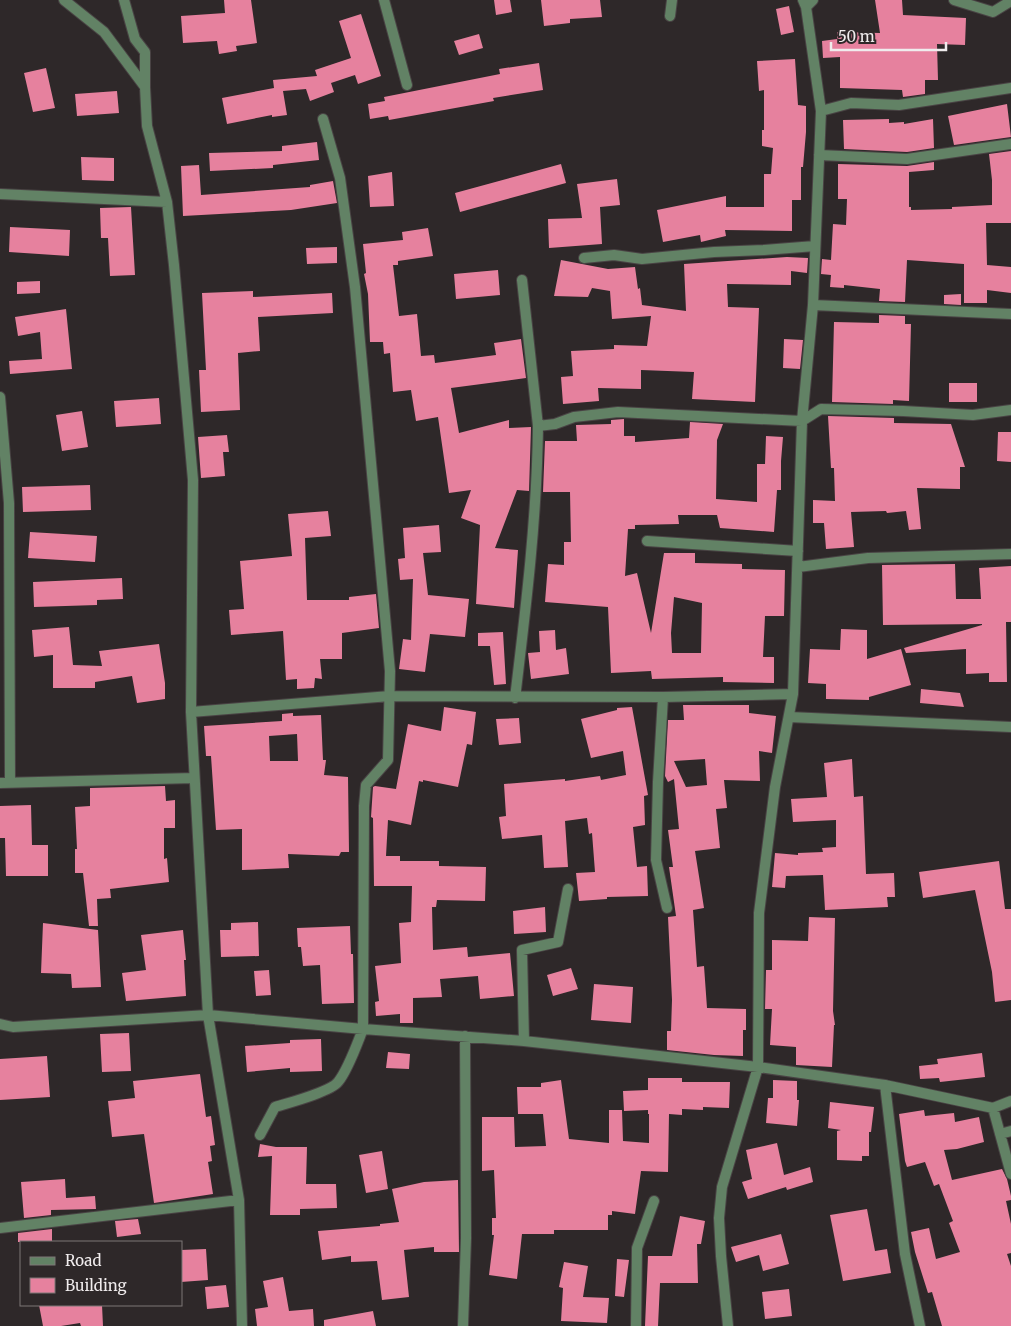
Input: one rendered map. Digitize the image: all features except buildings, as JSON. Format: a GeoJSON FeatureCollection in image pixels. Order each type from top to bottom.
{"type":"FeatureCollection","features":[{"type":"Feature","properties":{"kind":"street"},"geometry":{"type":"LineString","coordinates":[[64,0],[104,32],[145,87]]}},
{"type":"Feature","properties":{"kind":"street"},"geometry":{"type":"LineString","coordinates":[[124,0],[135,39],[145,52],[147,126],[167,202],[174,265],[193,480],[190,712],[208,1015],[239,1200],[242,1326]]}},
{"type":"Feature","properties":{"kind":"street"},"geometry":{"type":"LineString","coordinates":[[384,0],[406,85]]}},
{"type":"Feature","properties":{"kind":"street"},"geometry":{"type":"LineString","coordinates":[[670,16],[672,0]]}},
{"type":"Feature","properties":{"kind":"street"},"geometry":{"type":"LineString","coordinates":[[954,0],[994,12],[1011,1]]}},
{"type":"Feature","properties":{"kind":"street"},"geometry":{"type":"LineString","coordinates":[[728,1326],[720,1227],[722,1187],[758,1067],[760,913],[775,787],[793,694],[802,421],[813,304],[821,111],[807,2]]}},
{"type":"Feature","properties":{"kind":"street"},"geometry":{"type":"LineString","coordinates":[[821,111],[851,104],[899,105],[1011,88]]}},
{"type":"Feature","properties":{"kind":"street"},"geometry":{"type":"LineString","coordinates":[[260,1135],[276,1107],[307,1097],[337,1084],[352,1056],[363,1029],[364,806],[366,785],[388,760],[390,671],[355,287],[340,178],[323,119]]}},
{"type":"Feature","properties":{"kind":"street"},"geometry":{"type":"LineString","coordinates":[[819,155],[907,158],[1011,144]]}},
{"type":"Feature","properties":{"kind":"street"},"geometry":{"type":"LineString","coordinates":[[0,194],[167,202]]}},
{"type":"Feature","properties":{"kind":"street"},"geometry":{"type":"LineString","coordinates":[[584,258],[614,255],[642,259],[714,252],[815,246]]}},
{"type":"Feature","properties":{"kind":"street"},"geometry":{"type":"LineString","coordinates":[[515,698],[530,574],[538,426],[522,280]]}},
{"type":"Feature","properties":{"kind":"street"},"geometry":{"type":"LineString","coordinates":[[813,304],[1011,314]]}},
{"type":"Feature","properties":{"kind":"street"},"geometry":{"type":"LineString","coordinates":[[0,397],[9,503],[5,783],[194,778]]}},
{"type":"Feature","properties":{"kind":"street"},"geometry":{"type":"LineString","coordinates":[[538,426],[556,424],[574,417],[618,412],[802,421],[821,409],[904,411],[972,416],[1011,410]]}},
{"type":"Feature","properties":{"kind":"street"},"geometry":{"type":"LineString","coordinates":[[647,541],[798,551]]}},
{"type":"Feature","properties":{"kind":"street"},"geometry":{"type":"LineString","coordinates":[[798,567],[868,558],[1011,554]]}},
{"type":"Feature","properties":{"kind":"street"},"geometry":{"type":"LineString","coordinates":[[190,712],[390,696],[515,698],[793,694]]}},
{"type":"Feature","properties":{"kind":"street"},"geometry":{"type":"LineString","coordinates":[[663,697],[656,860],[667,908]]}},
{"type":"Feature","properties":{"kind":"street"},"geometry":{"type":"LineString","coordinates":[[789,717],[1011,727]]}},
{"type":"Feature","properties":{"kind":"street"},"geometry":{"type":"LineString","coordinates":[[524,1040],[522,950],[558,942],[568,889]]}},
{"type":"Feature","properties":{"kind":"street"},"geometry":{"type":"LineString","coordinates":[[0,1024],[13,1027],[208,1015],[363,1029],[524,1040],[758,1067],[885,1085],[993,1108],[1011,1101]]}},
{"type":"Feature","properties":{"kind":"street"},"geometry":{"type":"LineString","coordinates":[[463,1326],[466,1238],[465,1036]]}},
{"type":"Feature","properties":{"kind":"street"},"geometry":{"type":"LineString","coordinates":[[885,1085],[905,1254],[920,1326]]}},
{"type":"Feature","properties":{"kind":"street"},"geometry":{"type":"LineString","coordinates":[[993,1108],[1011,1174]]}},
{"type":"Feature","properties":{"kind":"street"},"geometry":{"type":"LineString","coordinates":[[1000,1134],[1011,1131]]}},
{"type":"Feature","properties":{"kind":"street"},"geometry":{"type":"LineString","coordinates":[[0,1228],[239,1200]]}},
{"type":"Feature","properties":{"kind":"street"},"geometry":{"type":"LineString","coordinates":[[636,1326],[637,1248],[654,1201]]}}]}
